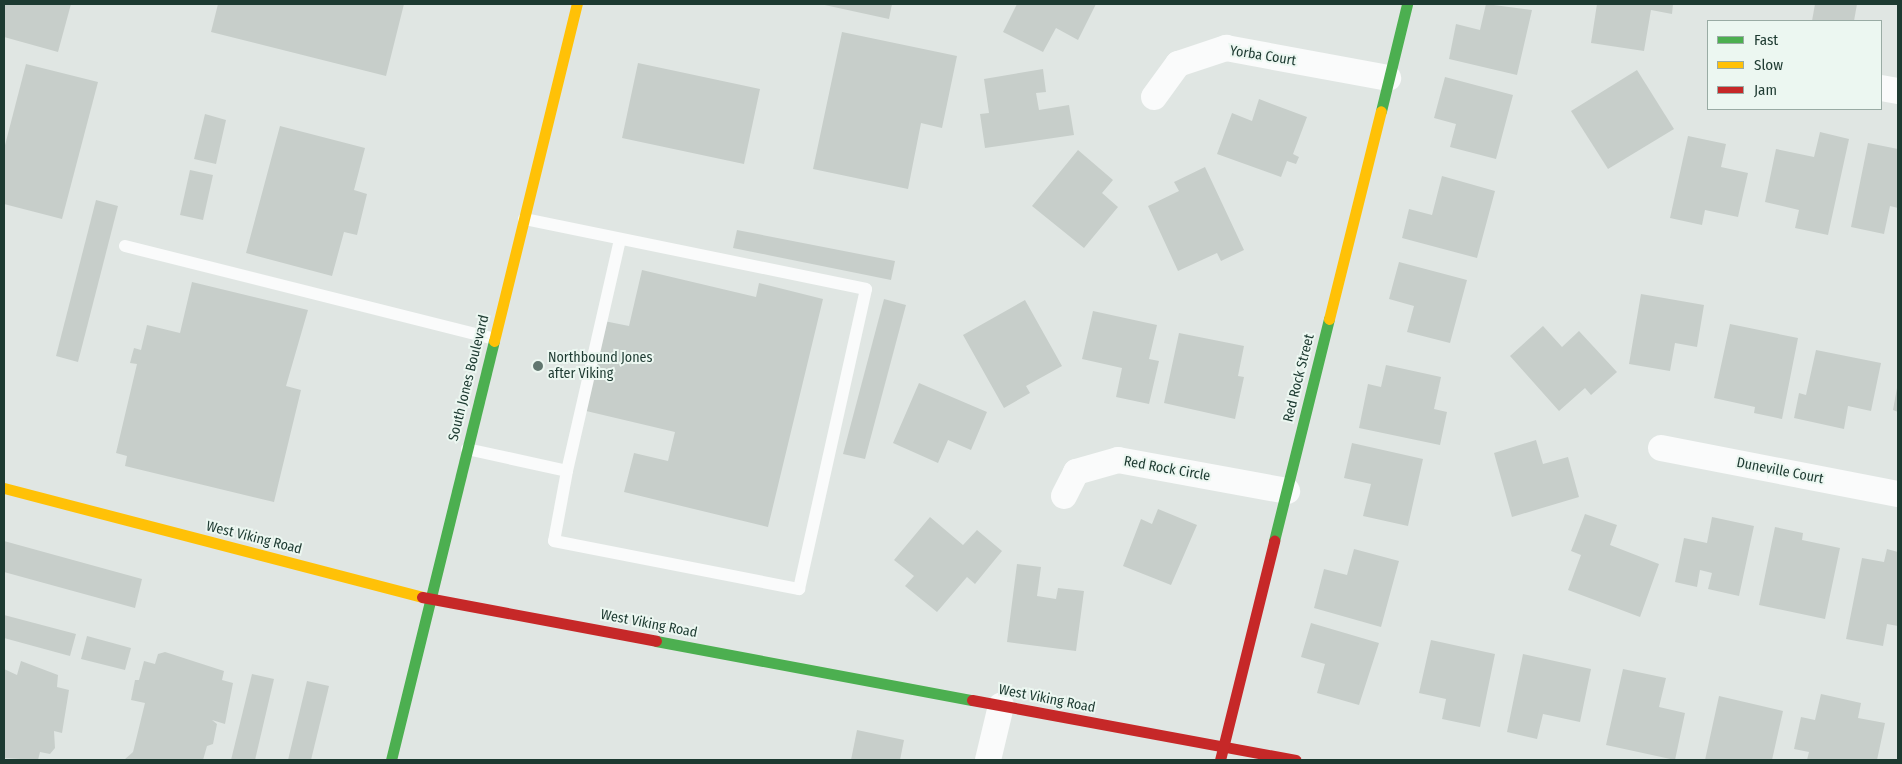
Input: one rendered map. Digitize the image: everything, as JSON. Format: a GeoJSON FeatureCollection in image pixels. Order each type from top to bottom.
{"type":"FeatureCollection","features":[{"type":"Feature","properties":{"kind":"street","name":"South Jones Boulevard"},"geometry":{"type":"LineString","coordinates":[[391,760],[577,4]]}},
{"type":"Feature","properties":{"kind":"street","name":"Red Rock Street"},"geometry":{"type":"LineString","coordinates":[[1220,760],[1407,4]]}},
{"type":"Feature","properties":{"kind":"street","name":"Yorba Court"},"geometry":{"type":"LineString","coordinates":[[1154,97],[1178,64],[1226,48],[1388,78]]}},
{"type":"Feature","properties":{"kind":"street"},"geometry":{"type":"LineString","coordinates":[[1882,88],[1898,91]]}},
{"type":"Feature","properties":{"kind":"street","name":"Duneville Court"},"geometry":{"type":"LineString","coordinates":[[1661,448],[1898,494]]}},
{"type":"Feature","properties":{"kind":"street","name":"Red Rock Circle"},"geometry":{"type":"LineString","coordinates":[[1064,496],[1076,472],[1118,460],[1286,491]]}},
{"type":"Feature","properties":{"kind":"street","name":"West Viking Road"},"geometry":{"type":"LineString","coordinates":[[4,488],[430,599],[1295,760]]}},
{"type":"Feature","properties":{"kind":"street"},"geometry":{"type":"LineString","coordinates":[[988,760],[1001,706]]}},
{"type":"Feature","properties":{"kind":"lane"},"geometry":{"type":"LineString","coordinates":[[524,219],[866,289],[799,589],[554,541],[567,471],[620,239]]}},
{"type":"Feature","properties":{"kind":"lane"},"geometry":{"type":"LineString","coordinates":[[125,246],[494,339]]}},
{"type":"Feature","properties":{"kind":"lane"},"geometry":{"type":"LineString","coordinates":[[467,448],[567,471]]}},
{"type":"Feature","properties":{"kind":"building"},"geometry":{"type":"Polygon","coordinates":[[[4,4],[71,4],[58,52],[4,37],[4,4]]]}},
{"type":"Feature","properties":{"kind":"building"},"geometry":{"type":"Polygon","coordinates":[[[218,4],[404,4],[386,76],[211,32],[218,4]]]}},
{"type":"Feature","properties":{"kind":"building"},"geometry":{"type":"Polygon","coordinates":[[[820,4],[892,4],[889,19],[820,4]]]}},
{"type":"Feature","properties":{"kind":"building"},"geometry":{"type":"Polygon","coordinates":[[[1017,4],[1096,4],[1078,40],[1056,28],[1043,52],[1003,32],[1017,4]]]}},
{"type":"Feature","properties":{"kind":"building"},"geometry":{"type":"Polygon","coordinates":[[[1486,4],[1532,10],[1517,75],[1449,59],[1456,24],[1480,30],[1486,4]]]}},
{"type":"Feature","properties":{"kind":"building"},"geometry":{"type":"Polygon","coordinates":[[[1597,4],[1673,4],[1672,14],[1651,10],[1644,51],[1591,43],[1597,4]]]}},
{"type":"Feature","properties":{"kind":"building"},"geometry":{"type":"Polygon","coordinates":[[[1815,4],[1857,4],[1854,20],[1812,20],[1815,4]]]}},
{"type":"Feature","properties":{"kind":"building"},"geometry":{"type":"Polygon","coordinates":[[[842,32],[957,56],[942,128],[921,123],[908,189],[813,169],[842,32]]]}},
{"type":"Feature","properties":{"kind":"building"},"geometry":{"type":"Polygon","coordinates":[[[638,63],[760,89],[744,164],[622,138],[638,63]]]}},
{"type":"Feature","properties":{"kind":"building"},"geometry":{"type":"Polygon","coordinates":[[[26,64],[98,82],[62,219],[4,204],[4,149],[26,64]]]}},
{"type":"Feature","properties":{"kind":"building"},"geometry":{"type":"Polygon","coordinates":[[[1043,69],[1046,92],[1036,93],[1039,110],[1069,105],[1074,135],[985,148],[980,114],[989,113],[984,79],[1043,69]]]}},
{"type":"Feature","properties":{"kind":"building"},"geometry":{"type":"Polygon","coordinates":[[[1637,70],[1674,129],[1608,169],[1571,111],[1637,70]]]}},
{"type":"Feature","properties":{"kind":"building"},"geometry":{"type":"Polygon","coordinates":[[[1445,77],[1513,95],[1496,159],[1450,147],[1456,124],[1434,118],[1445,77]]]}},
{"type":"Feature","properties":{"kind":"building"},"geometry":{"type":"Polygon","coordinates":[[[1259,99],[1307,117],[1293,154],[1299,157],[1296,164],[1287,161],[1281,177],[1217,154],[1232,113],[1252,121],[1259,99]]]}},
{"type":"Feature","properties":{"kind":"building"},"geometry":{"type":"Polygon","coordinates":[[[205,114],[226,120],[216,164],[194,159],[205,114]]]}},
{"type":"Feature","properties":{"kind":"building"},"geometry":{"type":"Polygon","coordinates":[[[280,126],[365,148],[354,190],[367,194],[357,235],[344,232],[332,276],[246,253],[280,126]]]}},
{"type":"Feature","properties":{"kind":"building"},"geometry":{"type":"Polygon","coordinates":[[[1820,132],[1849,139],[1828,235],[1795,228],[1799,210],[1765,202],[1776,149],[1814,157],[1820,132]]]}},
{"type":"Feature","properties":{"kind":"building"},"geometry":{"type":"Polygon","coordinates":[[[1688,136],[1726,144],[1721,167],[1748,173],[1738,217],[1705,210],[1702,225],[1670,218],[1688,136]]]}},
{"type":"Feature","properties":{"kind":"building"},"geometry":{"type":"Polygon","coordinates":[[[1868,143],[1898,149],[1898,208],[1890,206],[1884,234],[1851,227],[1868,143]]]}},
{"type":"Feature","properties":{"kind":"building"},"geometry":{"type":"Polygon","coordinates":[[[1078,150],[1113,180],[1102,193],[1118,207],[1084,248],[1032,206],[1078,150]]]}},
{"type":"Feature","properties":{"kind":"building"},"geometry":{"type":"Polygon","coordinates":[[[1205,167],[1244,250],[1221,261],[1217,253],[1178,271],[1148,206],[1179,191],[1174,182],[1205,167]]]}},
{"type":"Feature","properties":{"kind":"building"},"geometry":{"type":"Polygon","coordinates":[[[190,170],[213,175],[203,220],[180,215],[190,170]]]}},
{"type":"Feature","properties":{"kind":"building"},"geometry":{"type":"Polygon","coordinates":[[[1442,176],[1495,191],[1477,258],[1402,238],[1409,209],[1432,215],[1442,176]]]}},
{"type":"Feature","properties":{"kind":"building"},"geometry":{"type":"Polygon","coordinates":[[[96,200],[118,206],[78,362],[56,356],[96,200]]]}},
{"type":"Feature","properties":{"kind":"building"},"geometry":{"type":"Polygon","coordinates":[[[737,230],[895,261],[891,280],[733,248],[737,230]]]}},
{"type":"Feature","properties":{"kind":"building"},"geometry":{"type":"Polygon","coordinates":[[[1399,262],[1467,280],[1450,343],[1407,332],[1414,306],[1389,299],[1399,262]]]}},
{"type":"Feature","properties":{"kind":"building"},"geometry":{"type":"Polygon","coordinates":[[[642,270],[756,297],[759,283],[823,299],[768,527],[624,492],[634,453],[668,461],[675,432],[582,410],[604,321],[629,326],[642,270]]]}},
{"type":"Feature","properties":{"kind":"building"},"geometry":{"type":"Polygon","coordinates":[[[192,282],[308,310],[286,386],[301,390],[274,502],[125,466],[127,456],[116,453],[137,364],[130,363],[134,348],[141,350],[147,325],[180,333],[192,282]]]}},
{"type":"Feature","properties":{"kind":"building"},"geometry":{"type":"Polygon","coordinates":[[[1641,294],[1704,305],[1697,347],[1675,343],[1670,371],[1629,364],[1641,294]]]}},
{"type":"Feature","properties":{"kind":"building"},"geometry":{"type":"Polygon","coordinates":[[[884,299],[906,305],[865,459],[843,454],[884,299]]]}},
{"type":"Feature","properties":{"kind":"building"},"geometry":{"type":"Polygon","coordinates":[[[1025,300],[1062,366],[1026,386],[1030,393],[1004,408],[963,335],[1025,300]]]}},
{"type":"Feature","properties":{"kind":"building"},"geometry":{"type":"Polygon","coordinates":[[[1093,311],[1157,325],[1149,359],[1159,361],[1149,404],[1116,397],[1122,368],[1082,359],[1093,311]]]}},
{"type":"Feature","properties":{"kind":"building"},"geometry":{"type":"Polygon","coordinates":[[[1730,324],[1798,338],[1782,419],[1754,413],[1755,407],[1714,398],[1730,324]]]}},
{"type":"Feature","properties":{"kind":"building"},"geometry":{"type":"Polygon","coordinates":[[[1543,326],[1562,347],[1579,331],[1617,372],[1591,395],[1585,388],[1559,411],[1510,356],[1543,326]]]}},
{"type":"Feature","properties":{"kind":"building"},"geometry":{"type":"Polygon","coordinates":[[[1179,333],[1244,346],[1238,376],[1244,377],[1235,419],[1164,403],[1179,333]]]}},
{"type":"Feature","properties":{"kind":"building"},"geometry":{"type":"Polygon","coordinates":[[[1816,350],[1881,363],[1871,411],[1848,406],[1844,429],[1794,418],[1799,393],[1806,395],[1816,350]]]}},
{"type":"Feature","properties":{"kind":"building"},"geometry":{"type":"Polygon","coordinates":[[[1386,365],[1441,377],[1434,409],[1447,412],[1440,445],[1359,428],[1368,384],[1381,387],[1386,365]]]}},
{"type":"Feature","properties":{"kind":"building"},"geometry":{"type":"Polygon","coordinates":[[[919,383],[987,412],[971,450],[948,440],[938,463],[893,443],[919,383]]]}},
{"type":"Feature","properties":{"kind":"building"},"geometry":{"type":"Polygon","coordinates":[[[1898,388],[1898,412],[1893,410],[1898,388]]]}},
{"type":"Feature","properties":{"kind":"building"},"geometry":{"type":"Polygon","coordinates":[[[1536,440],[1543,464],[1568,457],[1579,497],[1512,517],[1494,453],[1536,440]]]}},
{"type":"Feature","properties":{"kind":"building"},"geometry":{"type":"Polygon","coordinates":[[[1352,443],[1423,459],[1408,526],[1363,516],[1371,484],[1344,478],[1352,443]]]}},
{"type":"Feature","properties":{"kind":"building"},"geometry":{"type":"Polygon","coordinates":[[[1158,509],[1197,525],[1171,585],[1123,566],[1141,519],[1152,524],[1158,509]]]}},
{"type":"Feature","properties":{"kind":"building"},"geometry":{"type":"Polygon","coordinates":[[[1585,514],[1617,525],[1610,545],[1659,564],[1640,617],[1568,590],[1581,555],[1571,551],[1585,514]]]}},
{"type":"Feature","properties":{"kind":"building"},"geometry":{"type":"Polygon","coordinates":[[[930,517],[963,545],[977,530],[1002,551],[975,584],[967,577],[937,612],[905,586],[914,576],[894,560],[930,517]]]}},
{"type":"Feature","properties":{"kind":"building"},"geometry":{"type":"Polygon","coordinates":[[[1712,517],[1754,526],[1739,596],[1708,589],[1712,573],[1700,570],[1697,587],[1675,582],[1684,538],[1707,543],[1712,517]]]}},
{"type":"Feature","properties":{"kind":"building"},"geometry":{"type":"Polygon","coordinates":[[[1775,527],[1803,533],[1802,540],[1840,548],[1825,619],[1759,605],[1775,527]]]}},
{"type":"Feature","properties":{"kind":"building"},"geometry":{"type":"Polygon","coordinates":[[[4,541],[142,579],[135,608],[4,572],[4,541]]]}},
{"type":"Feature","properties":{"kind":"building"},"geometry":{"type":"Polygon","coordinates":[[[1354,549],[1399,561],[1381,627],[1314,608],[1324,569],[1347,575],[1354,549]]]}},
{"type":"Feature","properties":{"kind":"building"},"geometry":{"type":"Polygon","coordinates":[[[1887,549],[1898,552],[1898,626],[1887,624],[1883,646],[1846,639],[1862,558],[1884,562],[1887,549]]]}},
{"type":"Feature","properties":{"kind":"building"},"geometry":{"type":"Polygon","coordinates":[[[1017,564],[1041,567],[1037,596],[1056,599],[1058,588],[1084,591],[1076,651],[1007,642],[1017,564]]]}},
{"type":"Feature","properties":{"kind":"building"},"geometry":{"type":"Polygon","coordinates":[[[4,615],[76,634],[70,656],[4,638],[4,615]]]}},
{"type":"Feature","properties":{"kind":"building"},"geometry":{"type":"Polygon","coordinates":[[[1311,623],[1379,643],[1359,705],[1317,693],[1325,664],[1301,657],[1311,623]]]}},
{"type":"Feature","properties":{"kind":"building"},"geometry":{"type":"Polygon","coordinates":[[[87,636],[131,648],[125,670],[81,659],[87,636]]]}},
{"type":"Feature","properties":{"kind":"building"},"geometry":{"type":"Polygon","coordinates":[[[1431,640],[1495,654],[1480,727],[1442,719],[1446,699],[1419,693],[1431,640]]]}},
{"type":"Feature","properties":{"kind":"building"},"geometry":{"type":"Polygon","coordinates":[[[165,652],[224,671],[222,680],[233,683],[225,724],[212,720],[217,724],[213,744],[207,746],[203,760],[124,760],[133,752],[145,703],[131,700],[135,680],[139,680],[144,661],[155,664],[158,654],[165,652]]]}},
{"type":"Feature","properties":{"kind":"building"},"geometry":{"type":"Polygon","coordinates":[[[1523,654],[1591,669],[1580,722],[1543,714],[1537,739],[1507,732],[1523,654]]]}},
{"type":"Feature","properties":{"kind":"building"},"geometry":{"type":"Polygon","coordinates":[[[21,661],[58,675],[57,687],[69,690],[62,733],[54,731],[55,748],[50,754],[40,752],[38,760],[4,758],[4,669],[17,675],[21,661]]]}},
{"type":"Feature","properties":{"kind":"building"},"geometry":{"type":"Polygon","coordinates":[[[1623,669],[1666,678],[1659,707],[1685,713],[1675,760],[1606,745],[1623,669]]]}},
{"type":"Feature","properties":{"kind":"building"},"geometry":{"type":"Polygon","coordinates":[[[252,674],[274,679],[255,760],[231,760],[252,674]]]}},
{"type":"Feature","properties":{"kind":"building"},"geometry":{"type":"Polygon","coordinates":[[[307,681],[329,686],[311,760],[288,760],[307,681]]]}},
{"type":"Feature","properties":{"kind":"building"},"geometry":{"type":"Polygon","coordinates":[[[1821,694],[1861,703],[1858,718],[1885,723],[1877,760],[1807,760],[1809,752],[1794,749],[1801,717],[1815,720],[1821,694]]]}},
{"type":"Feature","properties":{"kind":"building"},"geometry":{"type":"Polygon","coordinates":[[[1719,696],[1783,711],[1772,760],[1705,760],[1719,696]]]}},
{"type":"Feature","properties":{"kind":"building"},"geometry":{"type":"Polygon","coordinates":[[[857,730],[904,740],[900,760],[851,760],[857,730]]]}},
{"type":"Feature","properties":{"kind":"traffic: fast"},"geometry":{"type":"LineString","coordinates":[[1381,111],[1407,4]]}},
{"type":"Feature","properties":{"kind":"traffic: fast"},"geometry":{"type":"LineString","coordinates":[[1274,541],[1329,319]]}},
{"type":"Feature","properties":{"kind":"traffic: fast"},"geometry":{"type":"LineString","coordinates":[[391,760],[494,341]]}},
{"type":"Feature","properties":{"kind":"traffic: fast"},"geometry":{"type":"LineString","coordinates":[[656,641],[972,700]]}},
{"type":"Feature","properties":{"kind":"traffic: slow"},"geometry":{"type":"LineString","coordinates":[[494,341],[577,4]]}},
{"type":"Feature","properties":{"kind":"traffic: slow"},"geometry":{"type":"LineString","coordinates":[[1329,319],[1381,111]]}},
{"type":"Feature","properties":{"kind":"traffic: slow"},"geometry":{"type":"LineString","coordinates":[[4,488],[422,597]]}},
{"type":"Feature","properties":{"kind":"traffic: jam"},"geometry":{"type":"LineString","coordinates":[[1220,760],[1274,541]]}},
{"type":"Feature","properties":{"kind":"traffic: jam"},"geometry":{"type":"LineString","coordinates":[[422,597],[656,641]]}},
{"type":"Feature","properties":{"kind":"traffic: jam"},"geometry":{"type":"LineString","coordinates":[[972,700],[1295,760]]}},
{"type":"Feature","properties":{"kind":"place","name":"Northbound Jones after Viking"},"geometry":{"type":"Point","coordinates":[538,366]}}]}
